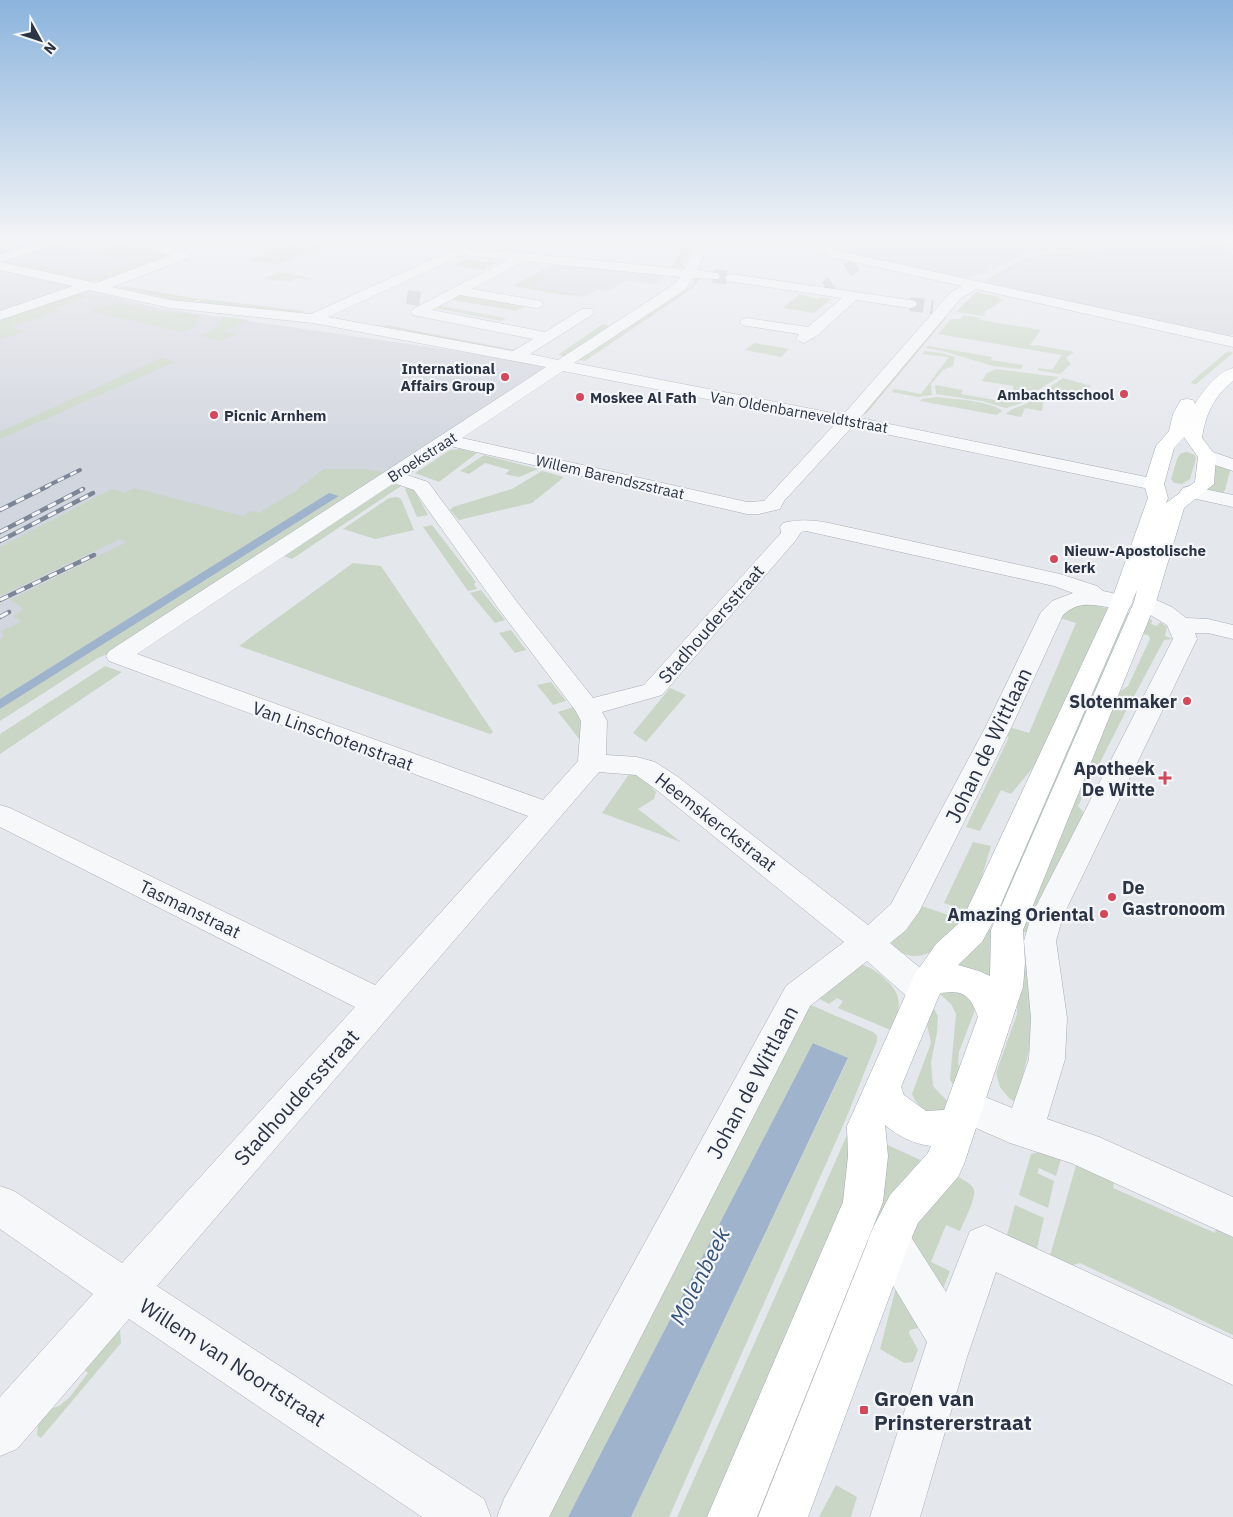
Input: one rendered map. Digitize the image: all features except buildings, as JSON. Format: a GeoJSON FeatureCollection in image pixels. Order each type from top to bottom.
{"type":"FeatureCollection","features":[{"type":"Feature","properties":{"kind":"main road"},"geometry":{"type":"LineString","coordinates":[[783,1517],[889,1240],[904,1209],[944,1164],[962,1115],[1006,987],[1008,963],[1007,930],[1158,498],[1154,484],[1165,446],[1178,433],[1182,414],[1193,395],[1209,377],[1233,359]]}},
{"type":"Feature","properties":{"kind":"main road"},"geometry":{"type":"LineString","coordinates":[[732,1517],[863,1202],[868,1156],[866,1126],[925,987],[948,953],[970,933],[978,920],[1121,600],[1175,505],[1190,492],[1204,484],[1207,456],[1193,439],[1197,415],[1210,394],[1233,374]]}},
{"type":"Feature","properties":{"kind":"main road"},"geometry":{"type":"LineString","coordinates":[[1165,446],[1179,444],[1207,456]]}},
{"type":"Feature","properties":{"kind":"main road"},"geometry":{"type":"LineString","coordinates":[[1154,484],[1190,492]]}},
{"type":"Feature","properties":{"kind":"main road"},"geometry":{"type":"LineString","coordinates":[[925,987],[941,978],[962,978],[974,984],[986,995],[996,1018]]}},
{"type":"Feature","properties":{"kind":"main road"},"geometry":{"type":"LineString","coordinates":[[882,1086],[890,1106],[908,1121],[922,1128],[932,1129],[962,1115]]}},
{"type":"Feature","properties":{"kind":"street"},"geometry":{"type":"LineString","coordinates":[[0,316],[23,309]]}},
{"type":"Feature","properties":{"kind":"street","name":"Van Oldenbarneveldtstraat"},"geometry":{"type":"LineString","coordinates":[[216,309],[313,319],[1023,455],[1154,484]]}},
{"type":"Feature","properties":{"kind":"street"},"geometry":{"type":"LineString","coordinates":[[313,319],[334,309]]}},
{"type":"Feature","properties":{"kind":"street"},"geometry":{"type":"LineString","coordinates":[[424,309],[418,312],[547,337]]}},
{"type":"Feature","properties":{"kind":"street"},"geometry":{"type":"LineString","coordinates":[[496,327],[528,309]]}},
{"type":"Feature","properties":{"kind":"street","name":"Broekstraat"},"geometry":{"type":"LineString","coordinates":[[118,656],[647,309]]}},
{"type":"Feature","properties":{"kind":"street"},"geometry":{"type":"LineString","coordinates":[[760,311],[744,324],[809,335],[839,309]]}},
{"type":"Feature","properties":{"kind":"street"},"geometry":{"type":"LineString","coordinates":[[848,421],[876,390],[937,309]]}},
{"type":"Feature","properties":{"kind":"street"},"geometry":{"type":"LineString","coordinates":[[1082,309],[1233,342]]}},
{"type":"Feature","properties":{"kind":"street"},"geometry":{"type":"LineString","coordinates":[[515,357],[547,337],[591,318],[621,326]]}},
{"type":"Feature","properties":{"kind":"street","name":"Willem Barendszstraat"},"geometry":{"type":"LineString","coordinates":[[448,440],[747,508],[759,508],[773,505],[775,499],[833,434],[848,421]]}},
{"type":"Feature","properties":{"kind":"street"},"geometry":{"type":"LineString","coordinates":[[1207,456],[1233,465]]}},
{"type":"Feature","properties":{"kind":"street"},"geometry":{"type":"LineString","coordinates":[[392,476],[421,486],[503,599],[588,708],[594,721],[592,762]]}},
{"type":"Feature","properties":{"kind":"street"},"geometry":{"type":"LineString","coordinates":[[1190,492],[1233,501]]}},
{"type":"Feature","properties":{"kind":"street","name":"Stadhoudersstraat"},"geometry":{"type":"LineString","coordinates":[[588,708],[653,690],[789,536],[791,533],[790,527],[806,525],[829,529],[1060,582],[1121,600]]}},
{"type":"Feature","properties":{"kind":"street"},"geometry":{"type":"LineString","coordinates":[[1024,1131],[1047,1059],[1049,1018],[1040,941],[1047,916],[1185,639],[1180,625],[1170,616],[1121,600]]}},
{"type":"Feature","properties":{"kind":"street","name":"Johan de Wittlaan"},"geometry":{"type":"LineString","coordinates":[[522,1517],[798,996],[894,922],[912,898],[998,728],[1053,612],[1064,603],[1121,600]]}},
{"type":"Feature","properties":{"kind":"street"},"geometry":{"type":"LineString","coordinates":[[1180,625],[1208,626],[1233,632]]}},
{"type":"Feature","properties":{"kind":"street","name":"Van Linschotenstraat"},"geometry":{"type":"LineString","coordinates":[[118,656],[548,814]]}},
{"type":"Feature","properties":{"kind":"street","name":"Stadhoudersstraat"},"geometry":{"type":"LineString","coordinates":[[0,1432],[592,762]]}},
{"type":"Feature","properties":{"kind":"street","name":"Heemskerckstraat"},"geometry":{"type":"LineString","coordinates":[[592,762],[637,766],[650,771],[925,987]]}},
{"type":"Feature","properties":{"kind":"street","name":"Tasmanstraat"},"geometry":{"type":"LineString","coordinates":[[0,815],[379,1003]]}},
{"type":"Feature","properties":{"kind":"street"},"geometry":{"type":"LineString","coordinates":[[962,1115],[1050,1137],[1085,1150],[1233,1217]]}},
{"type":"Feature","properties":{"kind":"street","name":"Willem van Noortstraat"},"geometry":{"type":"LineString","coordinates":[[0,1205],[124,1290],[466,1517]]}},
{"type":"Feature","properties":{"kind":"street"},"geometry":{"type":"LineString","coordinates":[[889,1240],[951,1339]]}},
{"type":"Feature","properties":{"kind":"street"},"geometry":{"type":"LineString","coordinates":[[895,1517],[951,1339],[985,1245],[1233,1362]]}},
{"type":"Feature","properties":{"kind":"shaded area"},"geometry":{"type":"Polygon","coordinates":[[[0,309],[164,309],[561,366],[380,480],[330,470],[0,679],[0,309]]]}},
{"type":"Feature","properties":{"kind":"shaded area"},"geometry":{"type":"Polygon","coordinates":[[[1104,309],[1233,309],[1233,334],[1227,337],[1216,335],[1104,309]]]}},
{"type":"Feature","properties":{"kind":"green space"},"geometry":{"type":"Polygon","coordinates":[[[31,309],[54,309],[58,311],[10,327],[26,331],[0,340],[0,320],[31,309]]]}},
{"type":"Feature","properties":{"kind":"green space"},"geometry":{"type":"Polygon","coordinates":[[[96,309],[145,309],[200,315],[194,327],[182,332],[90,311],[96,309]]]}},
{"type":"Feature","properties":{"kind":"green space"},"geometry":{"type":"Polygon","coordinates":[[[244,309],[285,309],[304,311],[298,314],[244,309]]]}},
{"type":"Feature","properties":{"kind":"green space"},"geometry":{"type":"Polygon","coordinates":[[[439,309],[455,309],[506,318],[501,321],[439,309]]]}},
{"type":"Feature","properties":{"kind":"green space"},"geometry":{"type":"Polygon","coordinates":[[[504,309],[521,309],[517,311],[504,309]]]}},
{"type":"Feature","properties":{"kind":"green space"},"geometry":{"type":"Polygon","coordinates":[[[658,309],[662,309],[585,361],[579,360],[658,309]]]}},
{"type":"Feature","properties":{"kind":"green space"},"geometry":{"type":"Polygon","coordinates":[[[788,309],[819,309],[814,313],[788,309]]]}},
{"type":"Feature","properties":{"kind":"green space"},"geometry":{"type":"Polygon","coordinates":[[[959,309],[990,309],[983,316],[956,312],[959,309]]]}},
{"type":"Feature","properties":{"kind":"green space"},"geometry":{"type":"Polygon","coordinates":[[[964,315],[981,318],[980,320],[1041,330],[1030,345],[1074,352],[1066,358],[1071,364],[1060,374],[1037,370],[1039,368],[1052,370],[1062,355],[938,334],[951,319],[961,319],[964,315]]]}},
{"type":"Feature","properties":{"kind":"green space"},"geometry":{"type":"Polygon","coordinates":[[[944,316],[947,317],[866,414],[861,413],[944,316]]]}},
{"type":"Feature","properties":{"kind":"green space"},"geometry":{"type":"Polygon","coordinates":[[[223,317],[249,320],[222,332],[238,334],[222,341],[199,336],[216,328],[223,317]]]}},
{"type":"Feature","properties":{"kind":"green space"},"geometry":{"type":"Polygon","coordinates":[[[603,324],[609,326],[564,356],[558,355],[603,324]]]}},
{"type":"Feature","properties":{"kind":"green space"},"geometry":{"type":"Polygon","coordinates":[[[386,325],[520,351],[518,353],[383,326],[386,325]]]}},
{"type":"Feature","properties":{"kind":"green space"},"geometry":{"type":"Polygon","coordinates":[[[754,343],[789,349],[781,357],[745,350],[754,343]]]}},
{"type":"Feature","properties":{"kind":"green space"},"geometry":{"type":"Polygon","coordinates":[[[928,346],[992,357],[991,360],[1023,365],[1021,369],[993,366],[943,351],[926,348],[928,346]]]}},
{"type":"Feature","properties":{"kind":"green space"},"geometry":{"type":"Polygon","coordinates":[[[925,351],[955,357],[953,366],[943,370],[931,384],[932,395],[918,397],[892,392],[894,389],[921,394],[949,357],[922,354],[925,351]]]}},
{"type":"Feature","properties":{"kind":"green space"},"geometry":{"type":"Polygon","coordinates":[[[1228,351],[1233,353],[1196,384],[1190,383],[1228,351]]]}},
{"type":"Feature","properties":{"kind":"green space"},"geometry":{"type":"Polygon","coordinates":[[[161,358],[175,362],[0,439],[0,432],[161,358]]]}},
{"type":"Feature","properties":{"kind":"green space"},"geometry":{"type":"Polygon","coordinates":[[[996,369],[1059,377],[1030,395],[1022,403],[1006,408],[982,401],[936,394],[935,385],[963,390],[961,394],[1006,402],[1014,386],[982,381],[987,373],[996,369]]]}},
{"type":"Feature","properties":{"kind":"green space"},"geometry":{"type":"Polygon","coordinates":[[[1063,378],[1091,386],[1080,396],[1044,391],[1063,378]]]}},
{"type":"Feature","properties":{"kind":"green space"},"geometry":{"type":"Polygon","coordinates":[[[937,397],[981,403],[1002,411],[997,415],[920,401],[937,397]]]}},
{"type":"Feature","properties":{"kind":"green space"},"geometry":{"type":"Polygon","coordinates":[[[1034,399],[1044,399],[1042,411],[1025,408],[1021,417],[1006,414],[1012,410],[1034,399]]]}},
{"type":"Feature","properties":{"kind":"green space"},"geometry":{"type":"Polygon","coordinates":[[[460,449],[477,453],[439,482],[415,473],[450,450],[460,449]]]}},
{"type":"Feature","properties":{"kind":"green space"},"geometry":{"type":"Polygon","coordinates":[[[1187,452],[1195,455],[1196,458],[1190,479],[1182,484],[1174,483],[1171,479],[1177,459],[1181,453],[1187,452]]]}},
{"type":"Feature","properties":{"kind":"green space"},"geometry":{"type":"Polygon","coordinates":[[[484,455],[538,469],[519,477],[505,474],[510,470],[485,463],[469,474],[460,471],[484,455]]]}},
{"type":"Feature","properties":{"kind":"green space"},"geometry":{"type":"Polygon","coordinates":[[[1216,464],[1231,467],[1225,490],[1222,494],[1203,492],[1210,485],[1216,464]]]}},
{"type":"Feature","properties":{"kind":"green space"},"geometry":{"type":"Polygon","coordinates":[[[324,469],[366,469],[382,472],[377,478],[124,647],[98,658],[0,721],[0,709],[339,496],[329,494],[0,699],[0,639],[4,636],[1,631],[21,622],[13,616],[24,609],[10,600],[127,542],[120,539],[0,596],[0,547],[112,489],[125,493],[134,488],[243,516],[250,511],[259,513],[295,491],[324,469]]]}},
{"type":"Feature","properties":{"kind":"green space"},"geometry":{"type":"Polygon","coordinates":[[[542,471],[564,477],[532,503],[459,520],[450,510],[453,507],[512,489],[542,471]]]}},
{"type":"Feature","properties":{"kind":"green space"},"geometry":{"type":"Polygon","coordinates":[[[393,484],[401,486],[292,559],[284,556],[393,484]]]}},
{"type":"Feature","properties":{"kind":"green space"},"geometry":{"type":"Polygon","coordinates":[[[411,484],[428,515],[417,517],[405,489],[411,484]]]}},
{"type":"Feature","properties":{"kind":"green space"},"geometry":{"type":"Polygon","coordinates":[[[397,497],[401,499],[414,530],[375,539],[343,529],[389,498],[397,497]]]}},
{"type":"Feature","properties":{"kind":"green space"},"geometry":{"type":"Polygon","coordinates":[[[432,525],[476,582],[474,584],[477,589],[468,591],[423,527],[432,525]]]}},
{"type":"Feature","properties":{"kind":"green space"},"geometry":{"type":"Polygon","coordinates":[[[353,563],[381,566],[493,732],[490,734],[239,646],[353,563]]]}},
{"type":"Feature","properties":{"kind":"green space"},"geometry":{"type":"Polygon","coordinates":[[[481,590],[505,620],[495,623],[470,593],[481,590]]]}},
{"type":"Feature","properties":{"kind":"green space"},"geometry":{"type":"Polygon","coordinates":[[[1084,603],[1110,609],[1046,752],[1011,794],[1001,790],[980,831],[966,827],[1009,737],[1001,735],[1006,726],[1029,733],[1076,623],[1056,617],[1062,611],[1084,603]]]}},
{"type":"Feature","properties":{"kind":"green space"},"geometry":{"type":"Polygon","coordinates":[[[1125,612],[1133,615],[1000,925],[984,920],[1125,612]]]}},
{"type":"Feature","properties":{"kind":"green space"},"geometry":{"type":"Polygon","coordinates":[[[1146,618],[1152,620],[1151,624],[1157,626],[1160,622],[1167,627],[1165,636],[1173,639],[1164,640],[1078,806],[1085,814],[1028,933],[1018,930],[1110,699],[1128,686],[1150,639],[1149,636],[1139,632],[1146,618]]]}},
{"type":"Feature","properties":{"kind":"green space"},"geometry":{"type":"Polygon","coordinates":[[[511,630],[526,650],[515,653],[499,633],[511,630]]]}},
{"type":"Feature","properties":{"kind":"green space"},"geometry":{"type":"Polygon","coordinates":[[[105,666],[122,672],[0,754],[0,734],[105,666]]]}},
{"type":"Feature","properties":{"kind":"green space"},"geometry":{"type":"Polygon","coordinates":[[[551,682],[566,701],[553,705],[537,685],[551,682]]]}},
{"type":"Feature","properties":{"kind":"green space"},"geometry":{"type":"Polygon","coordinates":[[[670,688],[686,695],[646,742],[633,733],[670,688]]]}},
{"type":"Feature","properties":{"kind":"green space"},"geometry":{"type":"Polygon","coordinates":[[[577,706],[584,715],[587,749],[558,712],[577,706]]]}},
{"type":"Feature","properties":{"kind":"green space"},"geometry":{"type":"Polygon","coordinates":[[[630,773],[641,775],[656,792],[654,799],[638,809],[681,842],[602,813],[630,773]]]}},
{"type":"Feature","properties":{"kind":"green space"},"geometry":{"type":"Polygon","coordinates":[[[973,842],[991,846],[971,913],[944,903],[973,842]]]}},
{"type":"Feature","properties":{"kind":"green space"},"geometry":{"type":"Polygon","coordinates":[[[922,906],[966,921],[945,942],[929,953],[911,956],[894,949],[891,944],[895,937],[907,930],[922,906]]]}},
{"type":"Feature","properties":{"kind":"green space"},"geometry":{"type":"Polygon","coordinates":[[[983,927],[999,932],[996,985],[983,974],[955,963],[983,927]]]}},
{"type":"Feature","properties":{"kind":"green space"},"geometry":{"type":"Polygon","coordinates":[[[1019,940],[1028,943],[1032,1038],[1018,1095],[1014,1101],[1000,1087],[996,1073],[1017,1014],[1019,940]]]}},
{"type":"Feature","properties":{"kind":"green space"},"geometry":{"type":"Polygon","coordinates":[[[862,965],[883,977],[897,996],[898,1008],[893,1031],[838,1008],[843,1001],[837,998],[829,1004],[818,998],[851,969],[862,965]]]}},
{"type":"Feature","properties":{"kind":"green space"},"geometry":{"type":"Polygon","coordinates":[[[947,991],[964,993],[976,1007],[959,1052],[958,1063],[962,1074],[959,1093],[950,1080],[956,1014],[951,1004],[940,994],[947,991]]]}},
{"type":"Feature","properties":{"kind":"green space"},"geometry":{"type":"Polygon","coordinates":[[[930,1002],[938,1016],[937,1033],[931,1062],[933,1086],[952,1106],[943,1114],[924,1110],[912,1094],[931,1043],[925,1015],[930,1002]]]}},
{"type":"Feature","properties":{"kind":"green space"},"geometry":{"type":"Polygon","coordinates":[[[811,1005],[873,1032],[877,1036],[877,1041],[845,1121],[669,1517],[631,1517],[848,1059],[814,1043],[568,1517],[537,1517],[811,1005]]]}},
{"type":"Feature","properties":{"kind":"green space"},"geometry":{"type":"Polygon","coordinates":[[[852,1124],[854,1191],[720,1517],[677,1517],[852,1124]]]}},
{"type":"Feature","properties":{"kind":"green space"},"geometry":{"type":"Polygon","coordinates":[[[879,1141],[929,1164],[770,1517],[749,1517],[879,1141]]]}},
{"type":"Feature","properties":{"kind":"green space"},"geometry":{"type":"Polygon","coordinates":[[[1040,1152],[1062,1155],[1056,1176],[1039,1168],[1037,1173],[1054,1181],[1048,1208],[1019,1195],[1031,1154],[1040,1152]]]}},
{"type":"Feature","properties":{"kind":"green space"},"geometry":{"type":"Polygon","coordinates":[[[1077,1162],[1115,1177],[1113,1188],[1215,1233],[1218,1222],[1233,1229],[1233,1335],[1080,1263],[1066,1267],[1049,1259],[1077,1162]]]}},
{"type":"Feature","properties":{"kind":"green space"},"geometry":{"type":"Polygon","coordinates":[[[955,1175],[971,1185],[974,1194],[960,1231],[946,1225],[931,1262],[950,1271],[937,1304],[909,1235],[916,1217],[955,1175]]]}},
{"type":"Feature","properties":{"kind":"green space"},"geometry":{"type":"Polygon","coordinates":[[[1015,1205],[1044,1218],[1036,1253],[1006,1239],[1015,1205]]]}},
{"type":"Feature","properties":{"kind":"green space"},"geometry":{"type":"Polygon","coordinates":[[[897,1284],[920,1325],[918,1328],[910,1330],[909,1333],[918,1350],[913,1362],[904,1363],[880,1349],[897,1284]]]}},
{"type":"Feature","properties":{"kind":"green space"},"geometry":{"type":"Polygon","coordinates":[[[120,1329],[121,1343],[41,1438],[37,1435],[38,1423],[50,1409],[59,1406],[69,1398],[88,1373],[80,1367],[100,1344],[120,1329]]]}},
{"type":"Feature","properties":{"kind":"green space"},"geometry":{"type":"Polygon","coordinates":[[[836,1485],[857,1497],[851,1517],[819,1517],[836,1485]]]}},
{"type":"Feature","properties":{"kind":"water"},"geometry":{"type":"Polygon","coordinates":[[[329,493],[339,496],[0,709],[0,699],[329,493]]]}},
{"type":"Feature","properties":{"kind":"water","name":"Molenbeek"},"geometry":{"type":"Polygon","coordinates":[[[813,1043],[848,1058],[631,1517],[568,1517],[813,1043]]]}},
{"type":"Feature","properties":{"kind":"railway"},"geometry":{"type":"LineString","coordinates":[[45,487],[80,470]]}},
{"type":"Feature","properties":{"kind":"railway"},"geometry":{"type":"LineString","coordinates":[[0,510],[48,486]]}},
{"type":"Feature","properties":{"kind":"railway"},"geometry":{"type":"LineString","coordinates":[[0,532],[83,489]]}},
{"type":"Feature","properties":{"kind":"railway"},"geometry":{"type":"LineString","coordinates":[[0,541],[93,493]]}},
{"type":"Feature","properties":{"kind":"railway"},"geometry":{"type":"LineString","coordinates":[[0,600],[94,555]]}},
{"type":"Feature","properties":{"kind":"railway"},"geometry":{"type":"LineString","coordinates":[[0,617],[9,612]]}},
{"type":"Feature","properties":{"kind":"place","name":"International Affairs Group"},"geometry":{"type":"Point","coordinates":[505,377]}},
{"type":"Feature","properties":{"kind":"place","name":"Ambachtsschool"},"geometry":{"type":"Point","coordinates":[1124,394]}},
{"type":"Feature","properties":{"kind":"place","name":"Moskee Al Fath"},"geometry":{"type":"Point","coordinates":[580,397]}},
{"type":"Feature","properties":{"kind":"place","name":"Picnic Arnhem"},"geometry":{"type":"Point","coordinates":[214,415]}},
{"type":"Feature","properties":{"kind":"place","name":"Nieuw-Apostolische kerk"},"geometry":{"type":"Point","coordinates":[1054,559]}},
{"type":"Feature","properties":{"kind":"place","name":"Slotenmaker"},"geometry":{"type":"Point","coordinates":[1187,701]}},
{"type":"Feature","properties":{"kind":"place","name":"Apotheek De Witte"},"geometry":{"type":"Point","coordinates":[1165,778]}},
{"type":"Feature","properties":{"kind":"place","name":"De Gastronoom"},"geometry":{"type":"Point","coordinates":[1112,897]}},
{"type":"Feature","properties":{"kind":"place","name":"Amazing Oriental"},"geometry":{"type":"Point","coordinates":[1104,914]}},
{"type":"Feature","properties":{"kind":"place","name":"Groen van Prinstererstraat"},"geometry":{"type":"Point","coordinates":[864,1410]}}]}
